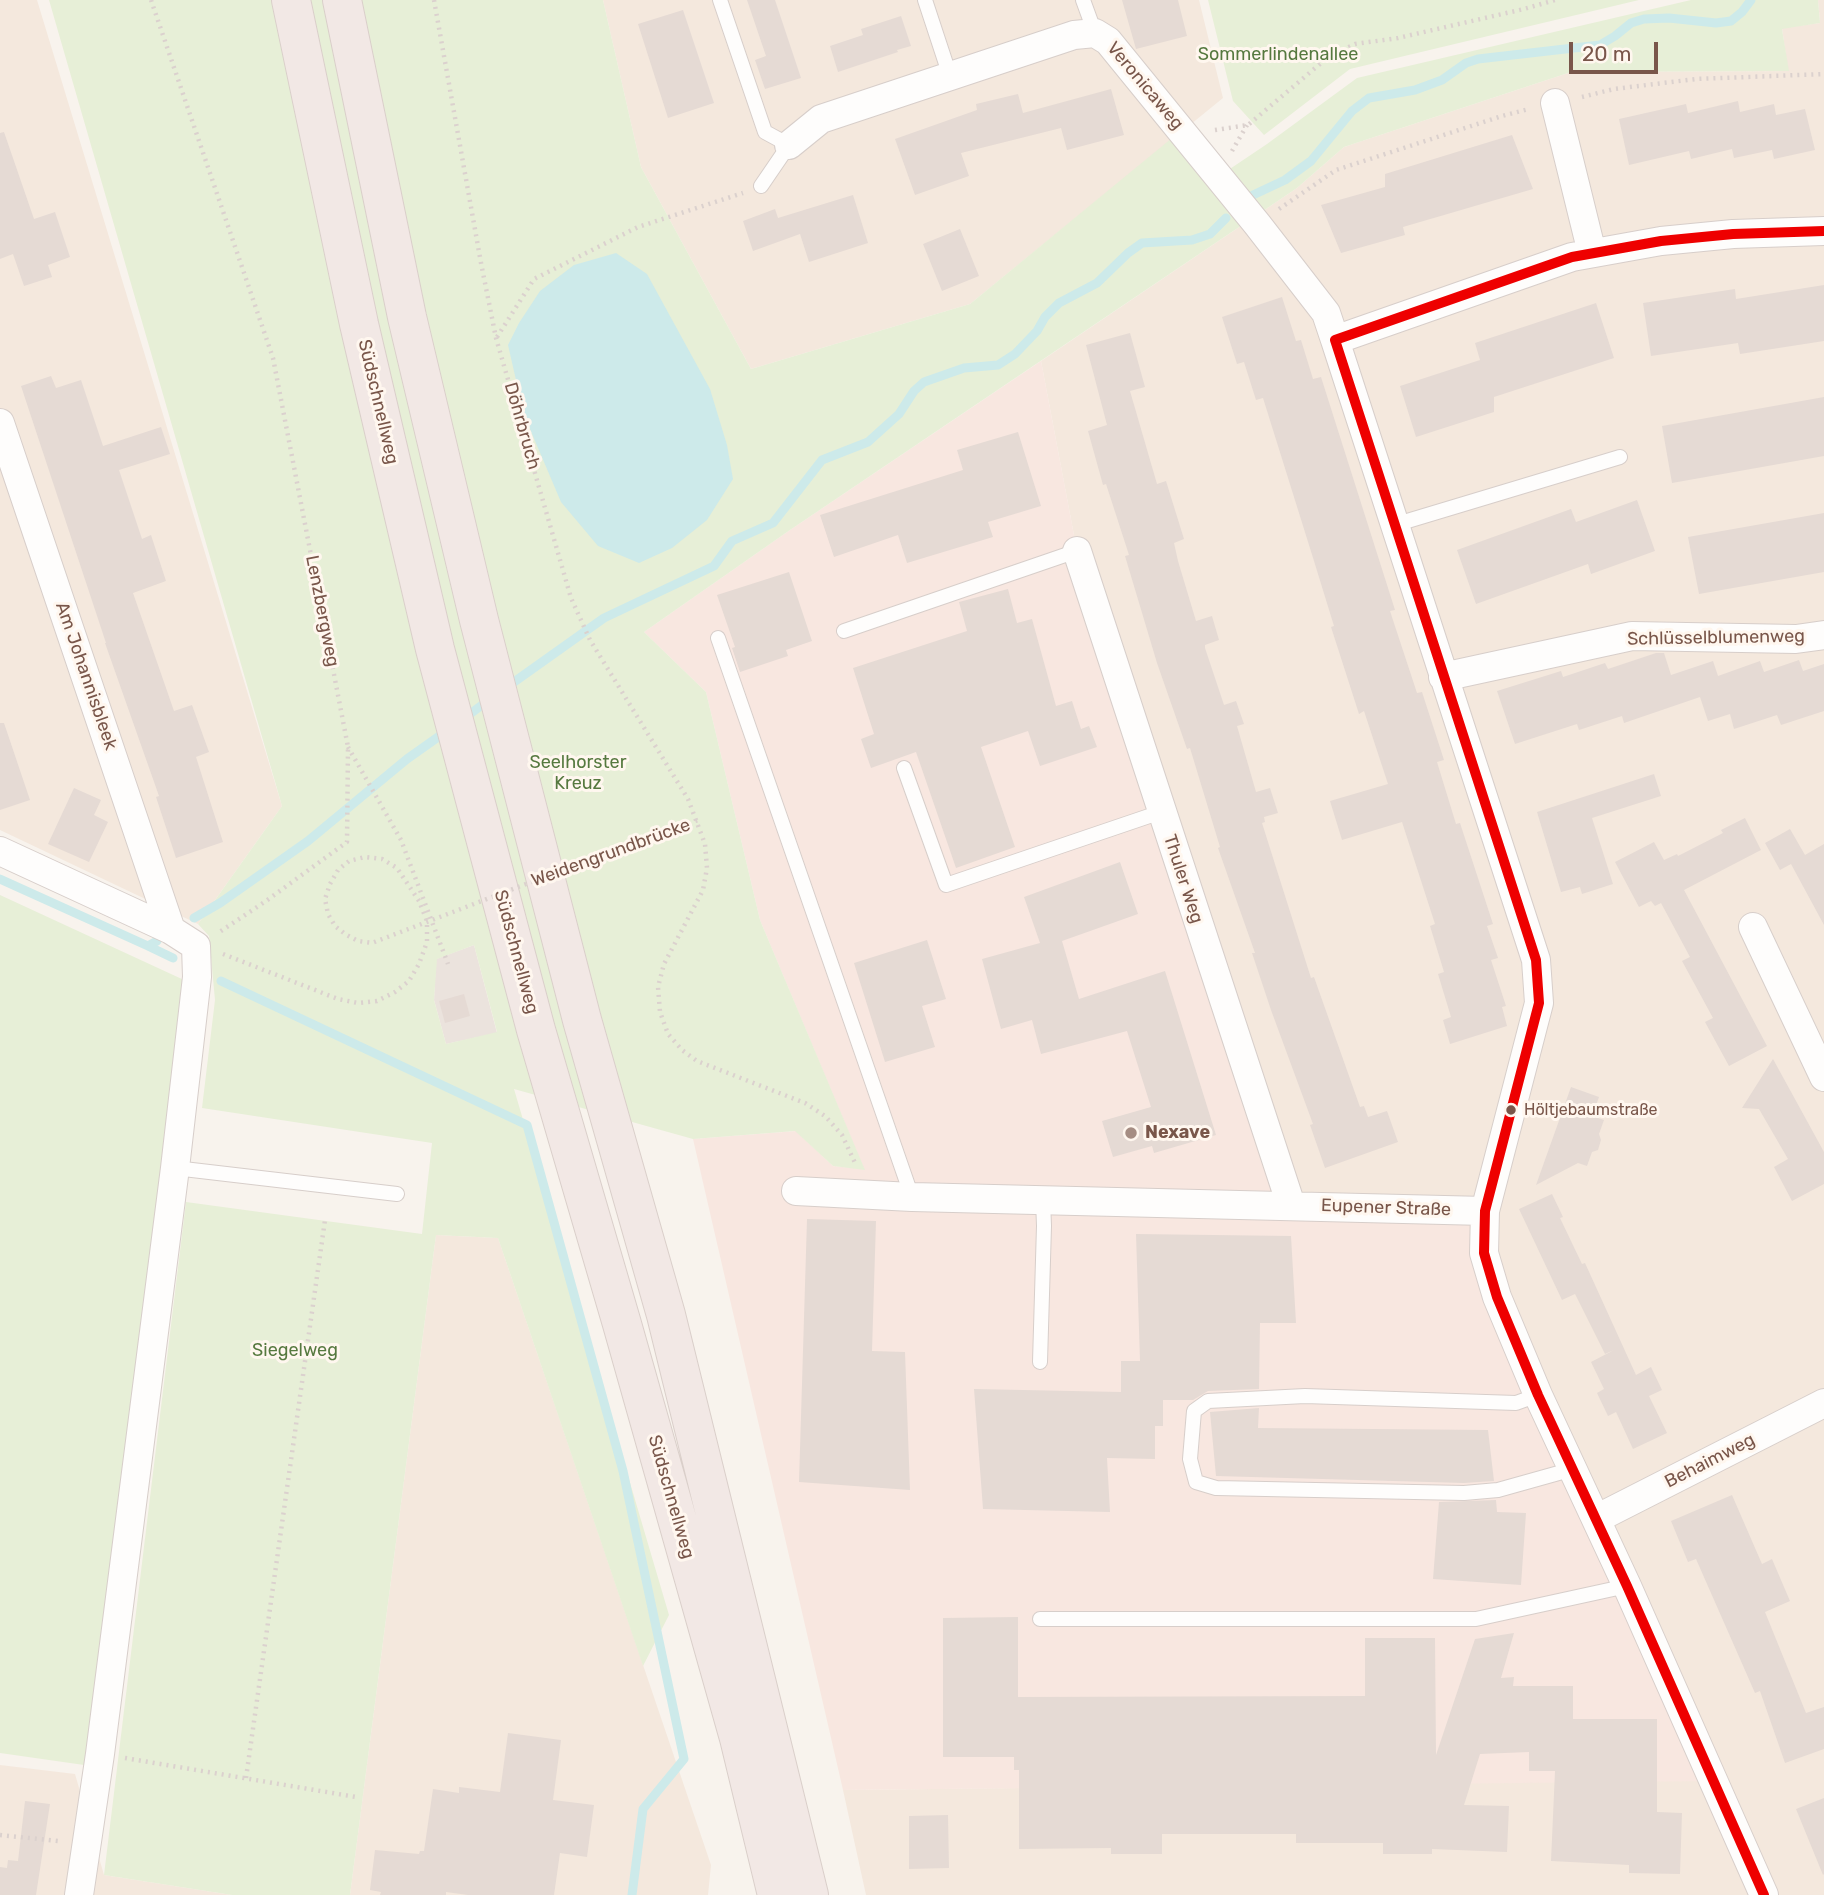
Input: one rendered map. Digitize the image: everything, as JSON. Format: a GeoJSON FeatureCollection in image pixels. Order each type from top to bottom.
{"type":"FeatureCollection","features":[{"type":"Feature","properties":{"kind":"highway"},"geometry":{"type":"LineString","coordinates":[[281,0],[303,60]]}},
{"type":"Feature","properties":{"kind":"highway","name":"Südschnellweg"},"geometry":{"type":"LineString","coordinates":[[291,0],[359,324],[435,649],[536,1030],[619,1310],[735,1724],[776,1895]]}},
{"type":"Feature","properties":{"kind":"highway"},"geometry":{"type":"LineString","coordinates":[[343,4],[407,317],[479,620],[582,1020],[669,1328],[809,1895]]}},
{"type":"Feature","properties":{"kind":"street","name":"Veronicaweg"},"geometry":{"type":"LineString","coordinates":[[789,145],[821,119],[1074,35],[1095,33],[1108,41],[1186,135],[1326,313],[1335,340]]}},
{"type":"Feature","properties":{"kind":"street"},"geometry":{"type":"LineString","coordinates":[[1555,103],[1592,253]]}},
{"type":"Feature","properties":{"kind":"street"},"geometry":{"type":"LineString","coordinates":[[1764,1895],[1627,1586],[1538,1395],[1497,1297],[1484,1253],[1485,1211],[1539,1003],[1536,960],[1335,340],[1572,257],[1661,241],[1733,234],[1824,231]]}},
{"type":"Feature","properties":{"kind":"street","name":"Am Johannisbleek"},"geometry":{"type":"LineString","coordinates":[[0,423],[172,930]]}},
{"type":"Feature","properties":{"kind":"street","name":"Thuler Weg"},"geometry":{"type":"LineString","coordinates":[[1077,551],[1291,1205]]}},
{"type":"Feature","properties":{"kind":"street","name":"Schlüsselblumenweg"},"geometry":{"type":"LineString","coordinates":[[1443,677],[1632,636],[1796,639],[1824,635]]}},
{"type":"Feature","properties":{"kind":"street"},"geometry":{"type":"LineString","coordinates":[[0,851],[172,930],[197,946],[197,977],[175,1168],[100,1754],[79,1895]]}},
{"type":"Feature","properties":{"kind":"street"},"geometry":{"type":"LineString","coordinates":[[1753,927],[1810,1037],[1824,1077]]}},
{"type":"Feature","properties":{"kind":"street","name":"Eupener Straße"},"geometry":{"type":"LineString","coordinates":[[796,1191],[912,1197],[1485,1211]]}},
{"type":"Feature","properties":{"kind":"street","name":"Behaimweg"},"geometry":{"type":"LineString","coordinates":[[1596,1519],[1824,1403]]}},
{"type":"Feature","properties":{"kind":"lane"},"geometry":{"type":"LineString","coordinates":[[720,0],[765,132],[789,145],[761,187]]}},
{"type":"Feature","properties":{"kind":"lane"},"geometry":{"type":"LineString","coordinates":[[925,0],[950,76]]}},
{"type":"Feature","properties":{"kind":"lane"},"geometry":{"type":"LineString","coordinates":[[1083,0],[1095,33]]}},
{"type":"Feature","properties":{"kind":"lane"},"geometry":{"type":"LineString","coordinates":[[1394,525],[1620,457]]}},
{"type":"Feature","properties":{"kind":"lane"},"geometry":{"type":"LineString","coordinates":[[844,631],[1077,551]]}},
{"type":"Feature","properties":{"kind":"lane"},"geometry":{"type":"LineString","coordinates":[[718,638],[912,1197]]}},
{"type":"Feature","properties":{"kind":"lane"},"geometry":{"type":"LineString","coordinates":[[904,768],[946,885],[1161,812]]}},
{"type":"Feature","properties":{"kind":"lane"},"geometry":{"type":"LineString","coordinates":[[175,1168],[397,1194]]}},
{"type":"Feature","properties":{"kind":"lane"},"geometry":{"type":"LineString","coordinates":[[1040,1362],[1043,1200]]}},
{"type":"Feature","properties":{"kind":"lane"},"geometry":{"type":"LineString","coordinates":[[1538,1395],[1516,1404],[1306,1396],[1208,1401],[1194,1411],[1190,1459],[1196,1482],[1216,1488],[1464,1493],[1498,1490],[1573,1469]]}},
{"type":"Feature","properties":{"kind":"lane"},"geometry":{"type":"LineString","coordinates":[[1040,1619],[1476,1619],[1627,1586]]}},
{"type":"Feature","properties":{"kind":"path","name":"Lenzbergweg"},"geometry":{"type":"LineString","coordinates":[[151,0],[273,358],[348,747],[347,842],[266,901],[197,946]]}},
{"type":"Feature","properties":{"kind":"path","name":"Döhrbruch"},"geometry":{"type":"LineString","coordinates":[[434,0],[496,338],[571,598],[590,640],[688,799],[698,820]]}},
{"type":"Feature","properties":{"kind":"path"},"geometry":{"type":"LineString","coordinates":[[1186,135],[1248,125],[1327,58],[1355,44],[1410,35],[1555,0]]}},
{"type":"Feature","properties":{"kind":"path"},"geometry":{"type":"LineString","coordinates":[[496,338],[534,279],[638,227],[761,187]]}},
{"type":"Feature","properties":{"kind":"path"},"geometry":{"type":"LineString","coordinates":[[348,747],[401,841],[448,964]]}},
{"type":"Feature","properties":{"kind":"path","name":"Weidengrundbrücke"},"geometry":{"type":"LineString","coordinates":[[197,946],[338,999],[358,1003],[377,1001],[409,981],[427,942],[427,921],[419,901],[397,868],[382,859],[365,857],[349,861],[338,870],[330,884],[325,900],[328,914],[335,926],[358,941],[372,943],[649,837],[698,820],[705,844],[707,868],[703,890],[664,964],[658,987],[660,1012],[668,1034],[682,1050],[697,1061],[805,1103],[825,1116],[842,1135],[869,1195]]}},
{"type":"Feature","properties":{"kind":"path"},"geometry":{"type":"LineString","coordinates":[[246,1778],[325,1220]]}},
{"type":"Feature","properties":{"kind":"path"},"geometry":{"type":"LineString","coordinates":[[100,1754],[356,1797]]}},
{"type":"Feature","properties":{"kind":"path"},"geometry":{"type":"LineString","coordinates":[[0,1835],[87,1845]]}},
{"type":"Feature","properties":{"kind":"shaded area"},"geometry":{"type":"Polygon","coordinates":[[[0,0],[37,0],[282,806],[198,924],[0,830],[0,0]]]}},
{"type":"Feature","properties":{"kind":"shaded area"},"geometry":{"type":"Polygon","coordinates":[[[603,0],[1199,0],[1223,98],[970,304],[751,369],[641,167],[603,0]]]}},
{"type":"Feature","properties":{"kind":"shaded area"},"geometry":{"type":"Polygon","coordinates":[[[1818,0],[1824,0],[1824,1895],[866,1895],[843,1790],[1714,1780],[1291,1205],[1077,551],[1041,361],[1297,188],[1344,147],[1571,72],[1788,71],[1782,28],[1820,23],[1818,0]]]}},
{"type":"Feature","properties":{"kind":"shaded area"},"geometry":{"type":"Polygon","coordinates":[[[1041,361],[1077,551],[1291,1205],[1485,1211],[1484,1253],[1714,1781],[843,1790],[693,1139],[796,1131],[833,1166],[864,1169],[760,920],[706,692],[644,632],[1041,361]]]}},
{"type":"Feature","properties":{"kind":"shaded area"},"geometry":{"type":"Polygon","coordinates":[[[474,945],[497,1033],[446,1044],[434,1000],[436,959],[474,945]]]}},
{"type":"Feature","properties":{"kind":"shaded area"},"geometry":{"type":"Polygon","coordinates":[[[436,1235],[498,1238],[711,1865],[708,1895],[350,1895],[436,1235]]]}},
{"type":"Feature","properties":{"kind":"shaded area"},"geometry":{"type":"Polygon","coordinates":[[[0,1765],[75,1774],[104,1875],[232,1895],[0,1895],[0,1765]]]}},
{"type":"Feature","properties":{"kind":"green space"},"geometry":{"type":"Polygon","coordinates":[[[49,0],[603,0],[641,167],[751,369],[970,304],[1172,138],[1209,183],[1357,78],[1691,0],[1818,0],[1820,23],[1782,29],[1789,71],[1571,72],[1344,147],[1297,188],[790,530],[644,632],[706,692],[760,920],[865,1170],[833,1166],[795,1131],[693,1139],[514,1089],[669,1615],[643,1666],[498,1238],[436,1235],[350,1895],[232,1895],[104,1875],[186,1202],[422,1234],[432,1143],[202,1108],[215,1000],[209,936],[198,924],[282,806],[49,0]],[[474,945],[437,959],[434,1000],[446,1044],[497,1032],[474,945]]]}},
{"type":"Feature","properties":{"kind":"green space","name":"Sommerlindenallee"},"geometry":{"type":"Polygon","coordinates":[[[1208,0],[1639,0],[1350,69],[1264,135],[1233,101],[1208,0]]]}},
{"type":"Feature","properties":{"kind":"green space"},"geometry":{"type":"Polygon","coordinates":[[[0,895],[184,980],[91,1766],[0,1753],[0,895]]]}},
{"type":"Feature","properties":{"kind":"water"},"geometry":{"type":"Polygon","coordinates":[[[616,253],[647,274],[710,389],[727,445],[733,479],[707,520],[672,548],[639,563],[598,546],[561,502],[524,415],[508,345],[540,291],[574,265],[616,253]]]}},
{"type":"Feature","properties":{"kind":"building"},"geometry":{"type":"Polygon","coordinates":[[[747,0],[775,0],[801,78],[765,89],[755,60],[766,56],[747,0]]]}},
{"type":"Feature","properties":{"kind":"building"},"geometry":{"type":"Polygon","coordinates":[[[1122,0],[1178,0],[1187,36],[1136,49],[1122,0]]]}},
{"type":"Feature","properties":{"kind":"building"},"geometry":{"type":"Polygon","coordinates":[[[683,10],[714,103],[668,118],[638,24],[683,10]]]}},
{"type":"Feature","properties":{"kind":"building"},"geometry":{"type":"Polygon","coordinates":[[[901,16],[911,46],[838,72],[830,46],[863,35],[861,29],[901,16]]]}},
{"type":"Feature","properties":{"kind":"building"},"geometry":{"type":"Polygon","coordinates":[[[1111,89],[1124,135],[1067,150],[1061,128],[961,153],[969,176],[915,195],[895,139],[977,110],[976,104],[1018,94],[1023,113],[1111,89]]]}},
{"type":"Feature","properties":{"kind":"building"},"geometry":{"type":"Polygon","coordinates":[[[1738,101],[1740,112],[1774,104],[1776,115],[1805,109],[1815,150],[1774,159],[1772,150],[1734,158],[1732,149],[1691,159],[1689,151],[1629,165],[1619,119],[1686,104],[1688,113],[1738,101]]]}},
{"type":"Feature","properties":{"kind":"building"},"geometry":{"type":"Polygon","coordinates":[[[4,132],[34,219],[55,212],[70,257],[48,265],[52,277],[24,286],[13,254],[0,259],[0,133],[4,132]]]}},
{"type":"Feature","properties":{"kind":"building"},"geometry":{"type":"Polygon","coordinates":[[[1512,135],[1533,189],[1403,227],[1405,235],[1341,253],[1321,205],[1385,187],[1385,174],[1512,135]]]}},
{"type":"Feature","properties":{"kind":"building"},"geometry":{"type":"Polygon","coordinates":[[[853,195],[868,243],[809,262],[800,234],[753,251],[743,221],[775,209],[778,218],[853,195]]]}},
{"type":"Feature","properties":{"kind":"building"},"geometry":{"type":"Polygon","coordinates":[[[960,229],[979,276],[942,291],[923,244],[960,229]]]}},
{"type":"Feature","properties":{"kind":"building"},"geometry":{"type":"Polygon","coordinates":[[[1824,285],[1824,341],[1740,354],[1738,343],[1651,356],[1643,303],[1735,289],[1736,299],[1824,285]]]}},
{"type":"Feature","properties":{"kind":"building"},"geometry":{"type":"Polygon","coordinates":[[[1282,297],[1296,341],[1301,340],[1313,379],[1321,377],[1395,610],[1390,611],[1417,693],[1422,692],[1444,760],[1437,762],[1456,824],[1460,823],[1493,924],[1487,926],[1498,958],[1491,960],[1506,1006],[1502,1007],[1507,1026],[1450,1044],[1443,1020],[1451,1017],[1438,974],[1444,972],[1430,926],[1435,924],[1402,822],[1342,840],[1330,801],[1388,784],[1364,711],[1359,714],[1263,398],[1256,400],[1244,362],[1237,364],[1222,317],[1282,297]]]}},
{"type":"Feature","properties":{"kind":"building"},"geometry":{"type":"Polygon","coordinates":[[[1596,303],[1614,358],[1494,397],[1494,412],[1416,437],[1400,386],[1480,360],[1475,343],[1596,303]]]}},
{"type":"Feature","properties":{"kind":"building"},"geometry":{"type":"Polygon","coordinates":[[[1130,333],[1145,387],[1130,391],[1157,484],[1166,481],[1184,539],[1174,543],[1196,621],[1212,616],[1219,640],[1205,645],[1205,648],[1224,705],[1236,701],[1244,724],[1237,726],[1256,792],[1270,788],[1278,813],[1264,817],[1265,822],[1262,823],[1311,978],[1314,977],[1360,1107],[1364,1106],[1368,1117],[1387,1111],[1398,1142],[1325,1168],[1310,1125],[1313,1124],[1271,1010],[1252,953],[1255,953],[1218,848],[1220,847],[1190,748],[1187,749],[1157,663],[1125,556],[1129,555],[1106,484],[1103,485],[1088,431],[1107,425],[1086,345],[1130,333]]]}},
{"type":"Feature","properties":{"kind":"building"},"geometry":{"type":"Polygon","coordinates":[[[51,376],[56,388],[81,380],[103,446],[161,427],[170,454],[119,470],[142,539],[151,535],[166,581],[133,593],[174,711],[192,705],[209,752],[196,757],[223,842],[176,858],[156,797],[159,796],[105,643],[21,386],[51,376]]]}},
{"type":"Feature","properties":{"kind":"building"},"geometry":{"type":"Polygon","coordinates":[[[1824,397],[1824,456],[1672,483],[1662,426],[1824,397]]]}},
{"type":"Feature","properties":{"kind":"building"},"geometry":{"type":"Polygon","coordinates":[[[1018,432],[1041,506],[988,522],[993,537],[907,563],[898,535],[834,557],[820,515],[963,470],[957,450],[1018,432]]]}},
{"type":"Feature","properties":{"kind":"building"},"geometry":{"type":"Polygon","coordinates":[[[1637,500],[1655,551],[1591,574],[1588,564],[1476,604],[1457,550],[1571,509],[1576,522],[1637,500]]]}},
{"type":"Feature","properties":{"kind":"building"},"geometry":{"type":"Polygon","coordinates":[[[1824,513],[1824,572],[1699,594],[1688,537],[1824,513]]]}},
{"type":"Feature","properties":{"kind":"building"},"geometry":{"type":"Polygon","coordinates":[[[789,572],[812,641],[786,650],[788,656],[740,672],[732,648],[735,647],[717,595],[789,572]]]}},
{"type":"Feature","properties":{"kind":"building"},"geometry":{"type":"Polygon","coordinates":[[[1008,589],[1017,623],[1032,619],[1056,706],[1072,701],[1081,729],[1089,726],[1097,747],[1040,766],[1028,731],[981,747],[1015,847],[956,868],[916,752],[871,768],[861,739],[874,734],[853,668],[967,631],[959,602],[1008,589]]]}},
{"type":"Feature","properties":{"kind":"building"},"geometry":{"type":"Polygon","coordinates":[[[1656,653],[1664,653],[1671,675],[1713,661],[1718,676],[1760,661],[1764,672],[1799,660],[1803,671],[1824,664],[1824,711],[1781,725],[1777,715],[1734,729],[1730,714],[1708,721],[1700,697],[1624,723],[1622,716],[1579,730],[1577,724],[1515,744],[1497,691],[1561,671],[1563,677],[1605,663],[1608,669],[1656,653]]]}},
{"type":"Feature","properties":{"kind":"building"},"geometry":{"type":"Polygon","coordinates":[[[0,723],[4,723],[30,800],[0,810],[0,723]]]}},
{"type":"Feature","properties":{"kind":"building"},"geometry":{"type":"Polygon","coordinates":[[[1654,774],[1661,796],[1592,818],[1613,884],[1582,894],[1580,887],[1561,892],[1537,812],[1654,774]]]}},
{"type":"Feature","properties":{"kind":"building"},"geometry":{"type":"Polygon","coordinates":[[[74,788],[101,800],[94,815],[108,822],[89,862],[48,844],[74,788]]]}},
{"type":"Feature","properties":{"kind":"building"},"geometry":{"type":"Polygon","coordinates":[[[1745,818],[1761,850],[1684,890],[1767,1046],[1729,1066],[1705,1022],[1713,1018],[1682,961],[1690,957],[1661,903],[1655,906],[1651,901],[1639,907],[1615,862],[1654,842],[1664,860],[1677,854],[1678,856],[1723,833],[1721,830],[1745,818]]]}},
{"type":"Feature","properties":{"kind":"building"},"geometry":{"type":"Polygon","coordinates":[[[1790,829],[1805,855],[1824,844],[1824,925],[1791,864],[1780,870],[1765,843],[1790,829]]]}},
{"type":"Feature","properties":{"kind":"building"},"geometry":{"type":"Polygon","coordinates":[[[1120,862],[1138,914],[1062,941],[1079,999],[1165,971],[1216,1135],[1154,1153],[1152,1146],[1113,1157],[1102,1121],[1151,1107],[1127,1031],[1041,1054],[1032,1020],[1001,1029],[982,959],[1040,943],[1024,897],[1120,862]]]}},
{"type":"Feature","properties":{"kind":"building"},"geometry":{"type":"Polygon","coordinates":[[[927,940],[946,999],[922,1006],[935,1047],[885,1062],[854,963],[927,940]]]}},
{"type":"Feature","properties":{"kind":"building"},"geometry":{"type":"Polygon","coordinates":[[[464,994],[470,1016],[445,1023],[439,1001],[464,994]]]}},
{"type":"Feature","properties":{"kind":"building"},"geometry":{"type":"Polygon","coordinates":[[[1773,1059],[1824,1152],[1824,1184],[1792,1201],[1774,1167],[1788,1159],[1759,1109],[1742,1108],[1773,1059]]]}},
{"type":"Feature","properties":{"kind":"building"},"geometry":{"type":"Polygon","coordinates":[[[1571,1087],[1599,1097],[1592,1116],[1604,1120],[1599,1134],[1601,1140],[1598,1150],[1592,1152],[1587,1166],[1578,1163],[1536,1185],[1571,1087]]]}},
{"type":"Feature","properties":{"kind":"building"},"geometry":{"type":"Polygon","coordinates":[[[1552,1194],[1563,1217],[1560,1218],[1582,1264],[1585,1263],[1636,1375],[1651,1367],[1662,1390],[1649,1396],[1667,1433],[1633,1449],[1616,1412],[1608,1416],[1597,1393],[1604,1389],[1591,1362],[1614,1350],[1605,1354],[1575,1294],[1562,1300],[1519,1209],[1552,1194]]]}},
{"type":"Feature","properties":{"kind":"building"},"geometry":{"type":"Polygon","coordinates":[[[807,1219],[876,1221],[872,1351],[905,1352],[910,1490],[799,1482],[807,1219]]]}},
{"type":"Feature","properties":{"kind":"building"},"geometry":{"type":"Polygon","coordinates":[[[1136,1234],[1291,1236],[1296,1323],[1260,1323],[1259,1389],[1208,1391],[1193,1400],[1163,1400],[1163,1426],[1155,1426],[1155,1459],[1107,1458],[1110,1512],[983,1509],[974,1389],[1121,1392],[1121,1361],[1140,1361],[1136,1234]]]}},
{"type":"Feature","properties":{"kind":"building"},"geometry":{"type":"Polygon","coordinates":[[[1259,1408],[1258,1428],[1488,1430],[1494,1481],[1464,1483],[1216,1476],[1210,1412],[1259,1408]]]}},
{"type":"Feature","properties":{"kind":"building"},"geometry":{"type":"Polygon","coordinates":[[[1732,1495],[1762,1564],[1772,1559],[1790,1601],[1765,1612],[1806,1713],[1824,1707],[1824,1749],[1785,1763],[1760,1691],[1755,1693],[1696,1559],[1688,1562],[1671,1521],[1732,1495]]]}},
{"type":"Feature","properties":{"kind":"building"},"geometry":{"type":"Polygon","coordinates":[[[1496,1500],[1497,1512],[1526,1513],[1521,1585],[1433,1579],[1439,1502],[1496,1500]]]}},
{"type":"Feature","properties":{"kind":"building"},"geometry":{"type":"Polygon","coordinates":[[[1018,1617],[1018,1697],[1365,1696],[1365,1638],[1435,1638],[1436,1755],[1475,1639],[1514,1633],[1501,1678],[1514,1677],[1513,1686],[1573,1686],[1573,1719],[1657,1719],[1657,1812],[1682,1813],[1680,1874],[1629,1873],[1629,1865],[1551,1861],[1555,1771],[1529,1771],[1529,1752],[1480,1754],[1464,1805],[1509,1806],[1507,1852],[1432,1849],[1432,1854],[1383,1854],[1383,1843],[1296,1843],[1296,1834],[1162,1834],[1162,1854],[1111,1854],[1111,1848],[1019,1849],[1019,1770],[1014,1770],[1014,1757],[943,1757],[943,1618],[1018,1617]]]}},
{"type":"Feature","properties":{"kind":"building"},"geometry":{"type":"Polygon","coordinates":[[[508,1733],[561,1740],[553,1800],[594,1805],[587,1857],[560,1853],[554,1895],[468,1895],[446,1892],[446,1895],[380,1895],[381,1892],[370,1890],[375,1850],[419,1854],[424,1851],[433,1789],[459,1793],[459,1787],[500,1792],[508,1733]]]}},
{"type":"Feature","properties":{"kind":"building"},"geometry":{"type":"Polygon","coordinates":[[[1824,1798],[1824,1874],[1823,1875],[1796,1809],[1824,1798]]]}},
{"type":"Feature","properties":{"kind":"building"},"geometry":{"type":"Polygon","coordinates":[[[25,1801],[50,1804],[36,1895],[0,1895],[0,1867],[7,1868],[8,1860],[18,1861],[25,1801]]]}},
{"type":"Feature","properties":{"kind":"building"},"geometry":{"type":"Polygon","coordinates":[[[948,1815],[949,1868],[909,1869],[909,1816],[948,1815]]]}},
{"type":"Feature","properties":{"kind":"waterway"},"geometry":{"type":"LineString","coordinates":[[1253,195],[1285,180],[1311,161],[1352,111],[1369,98],[1415,90],[1442,80],[1466,63],[1478,59],[1600,45],[1631,23],[1644,19],[1669,18],[1716,23],[1731,21],[1751,0]]}},
{"type":"Feature","properties":{"kind":"waterway"},"geometry":{"type":"LineString","coordinates":[[507,687],[604,618],[714,566],[732,541],[773,523],[822,460],[868,442],[899,414],[914,391],[924,382],[964,368],[998,365],[1015,354],[1059,303],[1097,283],[1142,243],[1192,240],[1210,234],[1226,218]]}},
{"type":"Feature","properties":{"kind":"waterway"},"geometry":{"type":"LineString","coordinates":[[462,720],[490,699]]}},
{"type":"Feature","properties":{"kind":"waterway"},"geometry":{"type":"LineString","coordinates":[[194,918],[220,903],[308,841],[407,759],[448,730]]}},
{"type":"Feature","properties":{"kind":"waterway"},"geometry":{"type":"LineString","coordinates":[[0,879],[148,946],[157,941]]}},
{"type":"Feature","properties":{"kind":"waterway"},"geometry":{"type":"LineString","coordinates":[[148,946],[173,958]]}},
{"type":"Feature","properties":{"kind":"waterway"},"geometry":{"type":"LineString","coordinates":[[221,981],[527,1125],[623,1471],[684,1759],[643,1809],[632,1895]]}},
{"type":"Feature","properties":{"kind":"transit line"},"geometry":{"type":"LineString","coordinates":[[1764,1895],[1627,1586],[1538,1395],[1497,1297],[1484,1253],[1485,1211],[1539,1003],[1536,960],[1335,340],[1572,257],[1661,241],[1733,234],[1824,231]]}},
{"type":"Feature","properties":{"kind":"place","name":"Höltjebaumstraße"},"geometry":{"type":"Point","coordinates":[1511,1110]}},
{"type":"Feature","properties":{"kind":"place","name":"Nexave"},"geometry":{"type":"Point","coordinates":[1131,1133]}},
{"type":"Feature","properties":{"kind":"park label","name":"Seelhorster Kreuz"},"geometry":{"type":"Point","coordinates":[578,773]}},
{"type":"Feature","properties":{"kind":"park label","name":"Siegelweg"},"geometry":{"type":"Point","coordinates":[295,1351]}}]}
